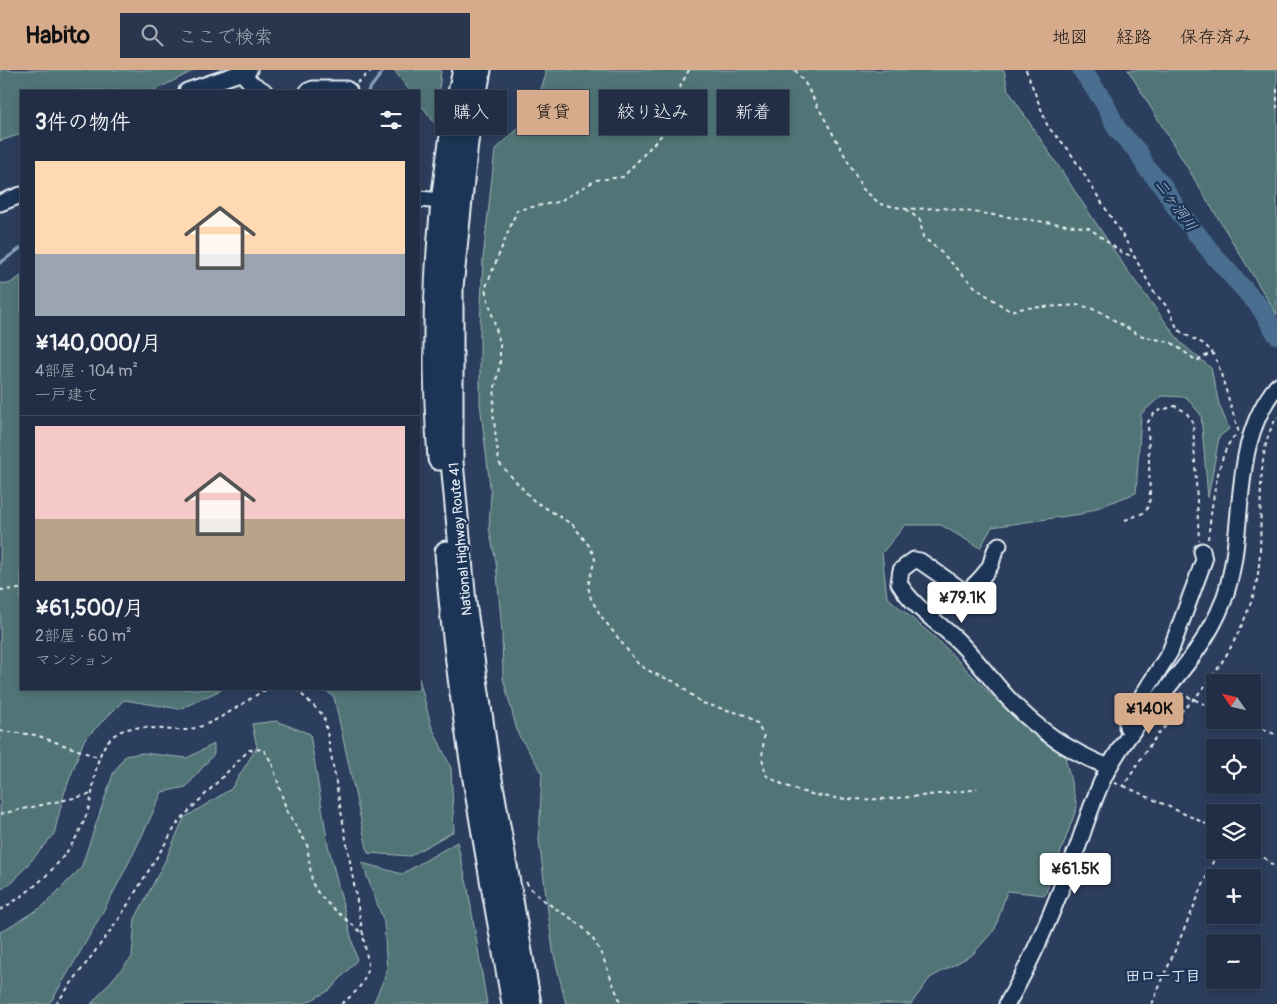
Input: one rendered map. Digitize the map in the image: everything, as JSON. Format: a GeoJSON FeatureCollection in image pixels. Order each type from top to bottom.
{"type":"FeatureCollection","features":[{"type":"Feature","properties":{"kind":"highway","name":"National Highway Route 41"},"geometry":{"type":"LineString","coordinates":[[464,70],[442,200],[437,293],[435,395],[451,622],[480,813],[513,1004]]}},
{"type":"Feature","properties":{"kind":"highway","name":"National Highway Route 41"},"geometry":{"type":"LineString","coordinates":[[480,70],[467,142],[452,287],[452,462],[465,603],[488,762],[530,1004]]}},
{"type":"Feature","properties":{"kind":"street"},"geometry":{"type":"LineString","coordinates":[[190,90],[246,72],[251,83],[262,90]]}},
{"type":"Feature","properties":{"kind":"street"},"geometry":{"type":"LineString","coordinates":[[310,90],[347,90]]}},
{"type":"Feature","properties":{"kind":"street"},"geometry":{"type":"LineString","coordinates":[[0,203],[20,195]]}},
{"type":"Feature","properties":{"kind":"street"},"geometry":{"type":"LineString","coordinates":[[420,199],[442,200]]}},
{"type":"Feature","properties":{"kind":"street"},"geometry":{"type":"LineString","coordinates":[[1006,1004],[1028,968],[1109,767],[1132,731],[1189,664],[1209,632],[1234,569],[1245,434],[1277,386]]}},
{"type":"Feature","properties":{"kind":"street"},"geometry":{"type":"LineString","coordinates":[[999,545],[994,550],[992,564],[966,593],[920,561],[914,560],[901,570],[898,582],[910,599],[969,652],[1007,696],[1030,718],[1075,752],[1109,767]]}},
{"type":"Feature","properties":{"kind":"street"},"geometry":{"type":"LineString","coordinates":[[1132,731],[1127,727],[1127,720],[1170,652],[1204,560],[1202,551]]}},
{"type":"Feature","properties":{"kind":"path"},"geometry":{"type":"LineString","coordinates":[[347,90],[372,70]]}},
{"type":"Feature","properties":{"kind":"path"},"geometry":{"type":"LineString","coordinates":[[689,70],[681,85],[670,126],[623,177],[596,180],[558,202],[518,210],[486,289],[500,343],[500,363],[495,387],[493,412],[498,463],[533,500],[573,525],[590,547],[595,559],[588,586],[591,599],[601,616],[639,665],[654,674],[674,682],[702,703],[745,715],[757,724],[764,737],[762,758],[766,775],[773,780],[818,796],[882,800],[977,788]]}},
{"type":"Feature","properties":{"kind":"path"},"geometry":{"type":"LineString","coordinates":[[795,70],[809,89],[863,189],[880,204],[906,209],[943,208],[1089,228],[1121,252],[1134,257]]}},
{"type":"Feature","properties":{"kind":"path"},"geometry":{"type":"LineString","coordinates":[[1026,70],[1048,127],[1068,149],[1153,291],[1169,310],[1182,333],[1204,344],[1212,352],[1245,434],[1231,438],[1224,451],[1207,548],[1202,551],[1200,544],[1192,423],[1186,412],[1175,406],[1155,412],[1148,422],[1150,499],[1146,512],[1125,520]]}},
{"type":"Feature","properties":{"kind":"path"},"geometry":{"type":"LineString","coordinates":[[1277,89],[1277,108]]}},
{"type":"Feature","properties":{"kind":"path"},"geometry":{"type":"LineString","coordinates":[[906,209],[920,220],[923,237],[939,250],[977,289],[1010,311],[1025,308],[1080,305],[1098,311],[1139,335],[1172,343],[1197,361],[1212,352]]}},
{"type":"Feature","properties":{"kind":"path"},"geometry":{"type":"LineString","coordinates":[[0,590],[20,589]]}},
{"type":"Feature","properties":{"kind":"path"},"geometry":{"type":"LineString","coordinates":[[1169,688],[1206,705]]}},
{"type":"Feature","properties":{"kind":"path"},"geometry":{"type":"LineString","coordinates":[[0,910],[57,866],[75,840],[88,813],[100,758],[111,738],[118,733],[138,728],[183,730],[201,727],[262,691],[268,690]]}},
{"type":"Feature","properties":{"kind":"path"},"geometry":{"type":"LineString","coordinates":[[297,690],[321,713],[325,720],[368,963],[366,978],[357,992],[341,1004]]}},
{"type":"Feature","properties":{"kind":"path"},"geometry":{"type":"LineString","coordinates":[[1261,728],[1277,735]]}},
{"type":"Feature","properties":{"kind":"path"},"geometry":{"type":"LineString","coordinates":[[0,731],[36,735],[100,758]]}},
{"type":"Feature","properties":{"kind":"path"},"geometry":{"type":"LineString","coordinates":[[56,1004],[119,919],[179,821],[250,750],[263,749],[272,763],[287,812],[307,844],[312,882],[315,889],[326,902],[364,935]]}},
{"type":"Feature","properties":{"kind":"path"},"geometry":{"type":"LineString","coordinates":[[1124,786],[1206,824]]}},
{"type":"Feature","properties":{"kind":"path"},"geometry":{"type":"LineString","coordinates":[[0,814],[92,794]]}},
{"type":"Feature","properties":{"kind":"path"},"geometry":{"type":"LineString","coordinates":[[1261,855],[1277,869]]}},
{"type":"Feature","properties":{"kind":"path"},"geometry":{"type":"LineString","coordinates":[[1152,1004],[1214,859]]}},
{"type":"Feature","properties":{"kind":"path"},"geometry":{"type":"LineString","coordinates":[[524,879],[542,901],[587,932],[596,946],[622,1004]]}},
{"type":"Feature","properties":{"kind":"green space"},"geometry":{"type":"Polygon","coordinates":[[[0,70],[195,70],[155,90],[20,90],[20,134],[0,141],[0,70]]]}},
{"type":"Feature","properties":{"kind":"green space"},"geometry":{"type":"Polygon","coordinates":[[[394,70],[441,70],[439,90],[435,90],[435,124],[420,103],[420,90],[409,90],[394,70]]]}},
{"type":"Feature","properties":{"kind":"green space"},"geometry":{"type":"Polygon","coordinates":[[[545,70],[1004,70],[1008,90],[1127,270],[1181,343],[1211,368],[1219,404],[1229,429],[1219,437],[1208,498],[1201,415],[1186,397],[1161,396],[1141,414],[1136,493],[1081,514],[992,527],[980,548],[941,525],[905,525],[882,553],[887,597],[941,643],[996,700],[1065,757],[1077,807],[1045,895],[1007,891],[995,929],[972,955],[930,978],[911,1004],[566,1004],[553,951],[539,840],[542,772],[518,734],[503,678],[502,632],[496,562],[489,528],[491,494],[480,403],[480,327],[483,259],[495,150],[517,130],[517,135],[589,135],[589,90],[540,90],[546,75],[545,70]]]}},
{"type":"Feature","properties":{"kind":"green space"},"geometry":{"type":"Polygon","coordinates":[[[1128,70],[1277,70],[1277,315],[1128,70]]]}},
{"type":"Feature","properties":{"kind":"green space"},"geometry":{"type":"Polygon","coordinates":[[[20,277],[20,690],[221,690],[180,709],[124,700],[84,740],[64,794],[54,834],[13,882],[0,890],[0,283],[9,284],[20,277]]]}},
{"type":"Feature","properties":{"kind":"green space"},"geometry":{"type":"Polygon","coordinates":[[[420,682],[431,725],[451,768],[454,831],[410,856],[368,853],[334,697],[325,690],[420,690],[420,682]]]}},
{"type":"Feature","properties":{"kind":"green space"},"geometry":{"type":"Polygon","coordinates":[[[276,721],[310,734],[328,845],[357,960],[330,990],[304,1004],[91,1004],[132,957],[135,919],[165,861],[184,818],[231,789],[257,747],[252,724],[276,721]]]}},
{"type":"Feature","properties":{"kind":"green space"},"geometry":{"type":"Polygon","coordinates":[[[214,744],[214,754],[186,787],[162,792],[110,898],[52,1000],[47,1004],[0,1004],[0,932],[42,907],[81,868],[113,774],[125,756],[142,753],[187,758],[214,744]]]}},
{"type":"Feature","properties":{"kind":"green space"},"geometry":{"type":"Polygon","coordinates":[[[457,842],[468,889],[487,1004],[373,1004],[387,972],[384,922],[362,863],[402,874],[457,842]]]}},
{"type":"Feature","properties":{"kind":"waterway"},"geometry":{"type":"LineString","coordinates":[[369,90],[384,70]]}},
{"type":"Feature","properties":{"kind":"waterway","name":"二ヶ洞川"},"geometry":{"type":"LineString","coordinates":[[1082,70],[1104,102],[1117,129],[1139,153],[1146,167],[1162,185],[1177,209],[1216,258],[1260,307],[1277,335]]}},
{"type":"Feature","properties":{"kind":"waterway"},"geometry":{"type":"LineString","coordinates":[[0,263],[20,249]]}},
{"type":"Feature","properties":{"kind":"district","name":"田口一丁目"},"geometry":{"type":"Point","coordinates":[1163,976]}}]}
